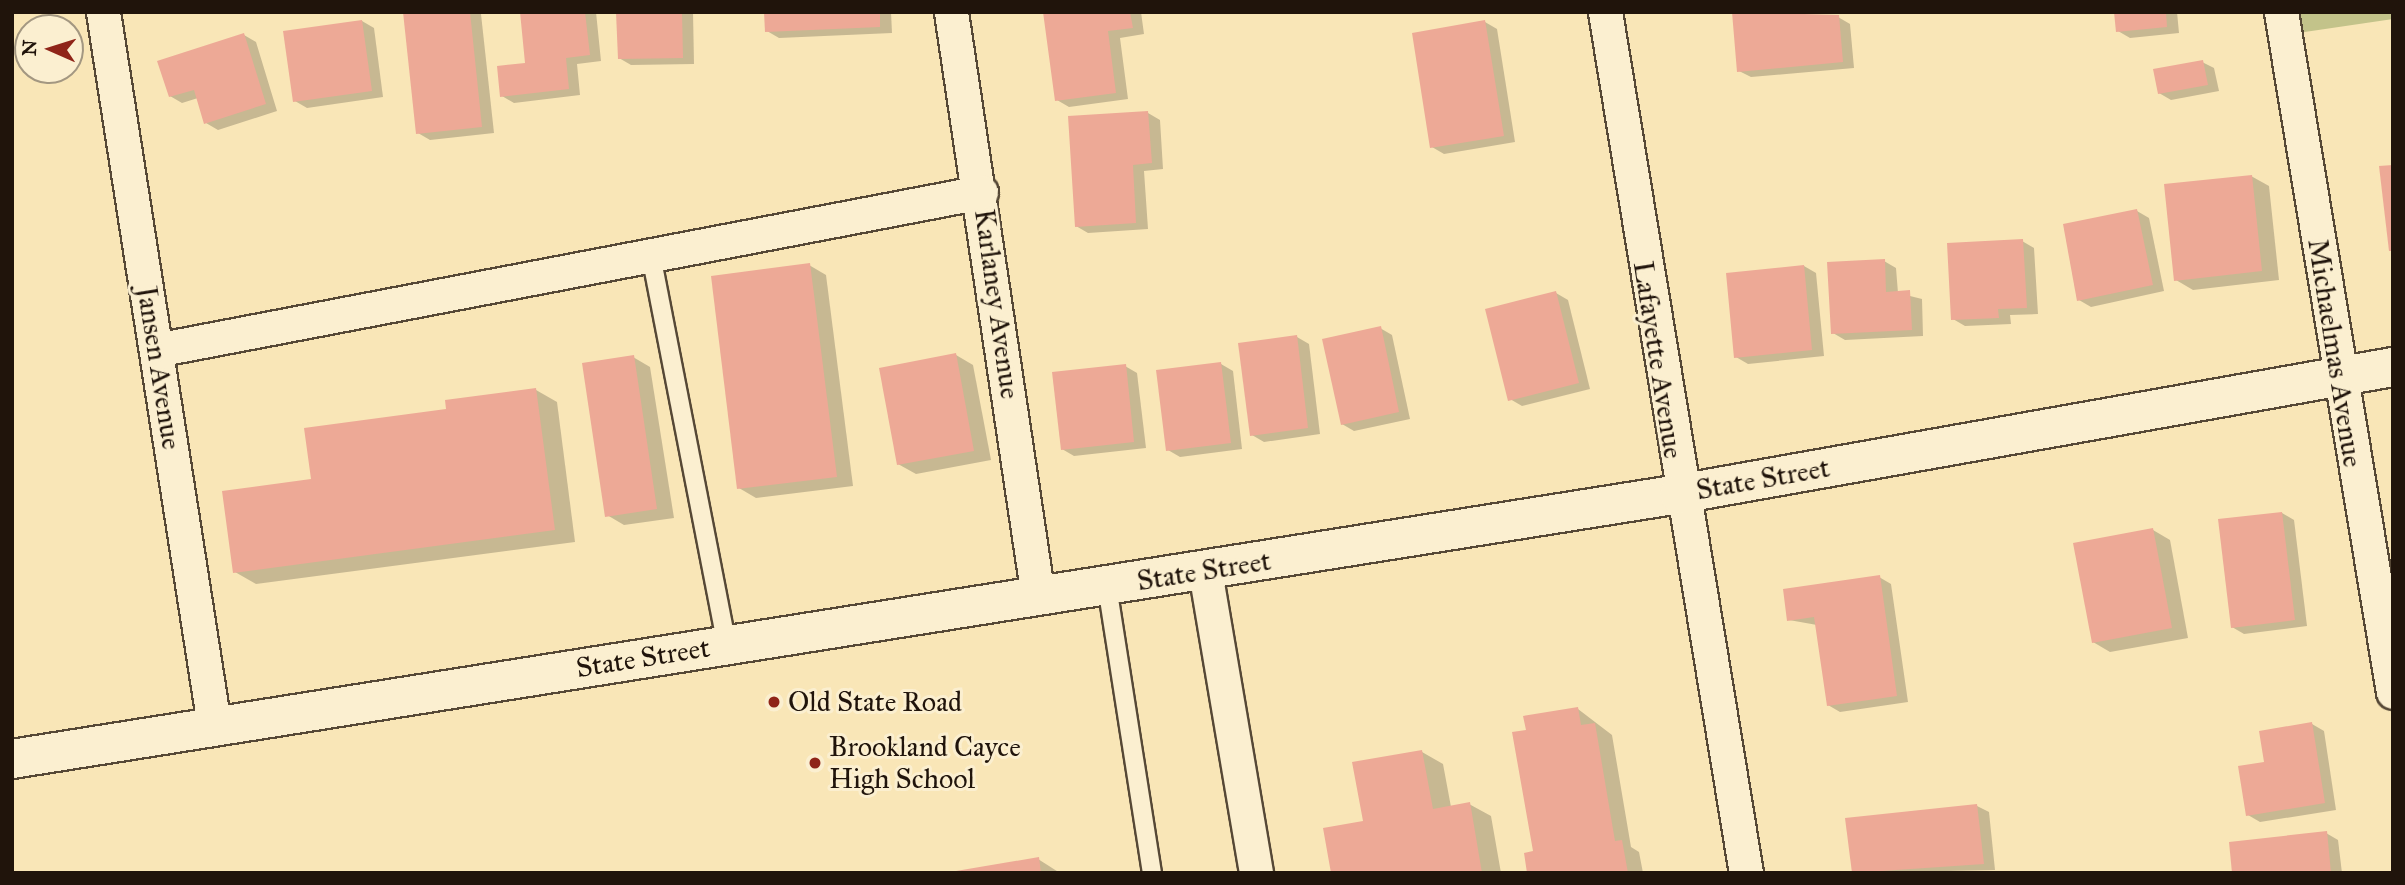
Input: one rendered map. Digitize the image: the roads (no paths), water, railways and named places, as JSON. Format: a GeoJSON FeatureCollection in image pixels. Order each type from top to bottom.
{"type":"FeatureCollection","features":[{"type":"Feature","properties":{"kind":"main road","name":"State Street"},"geometry":{"type":"LineString","coordinates":[[12,760],[214,725],[1205,572],[1679,494],[2393,367]]}},
{"type":"Feature","properties":{"kind":"street","name":"Jansen Avenue"},"geometry":{"type":"LineString","coordinates":[[103,12],[214,725]]}},
{"type":"Feature","properties":{"kind":"street","name":"Karlaney Avenue"},"geometry":{"type":"LineString","coordinates":[[951,12],[981,192],[1038,597]]}},
{"type":"Feature","properties":{"kind":"street","name":"Lafayette Avenue"},"geometry":{"type":"LineString","coordinates":[[1605,12],[1679,494],[1746,873]]}},
{"type":"Feature","properties":{"kind":"street","name":"Michaelmas Avenue"},"geometry":{"type":"LineString","coordinates":[[2281,12],[2338,376],[2393,692]]}},
{"type":"Feature","properties":{"kind":"street"},"geometry":{"type":"LineString","coordinates":[[156,350],[981,192]]}},
{"type":"Feature","properties":{"kind":"street"},"geometry":{"type":"LineString","coordinates":[[1205,572],[1256,873]]}},
{"type":"Feature","properties":{"kind":"lane"},"geometry":{"type":"LineString","coordinates":[[651,255],[727,645]]}},
{"type":"Feature","properties":{"kind":"lane"},"geometry":{"type":"LineString","coordinates":[[1107,586],[1152,873]]}},
{"type":"Feature","properties":{"kind":"place","name":"Old State Road"},"geometry":{"type":"Point","coordinates":[774,702]}},
{"type":"Feature","properties":{"kind":"place","name":"Brookland Cayce High School"},"geometry":{"type":"Point","coordinates":[815,763]}}]}
